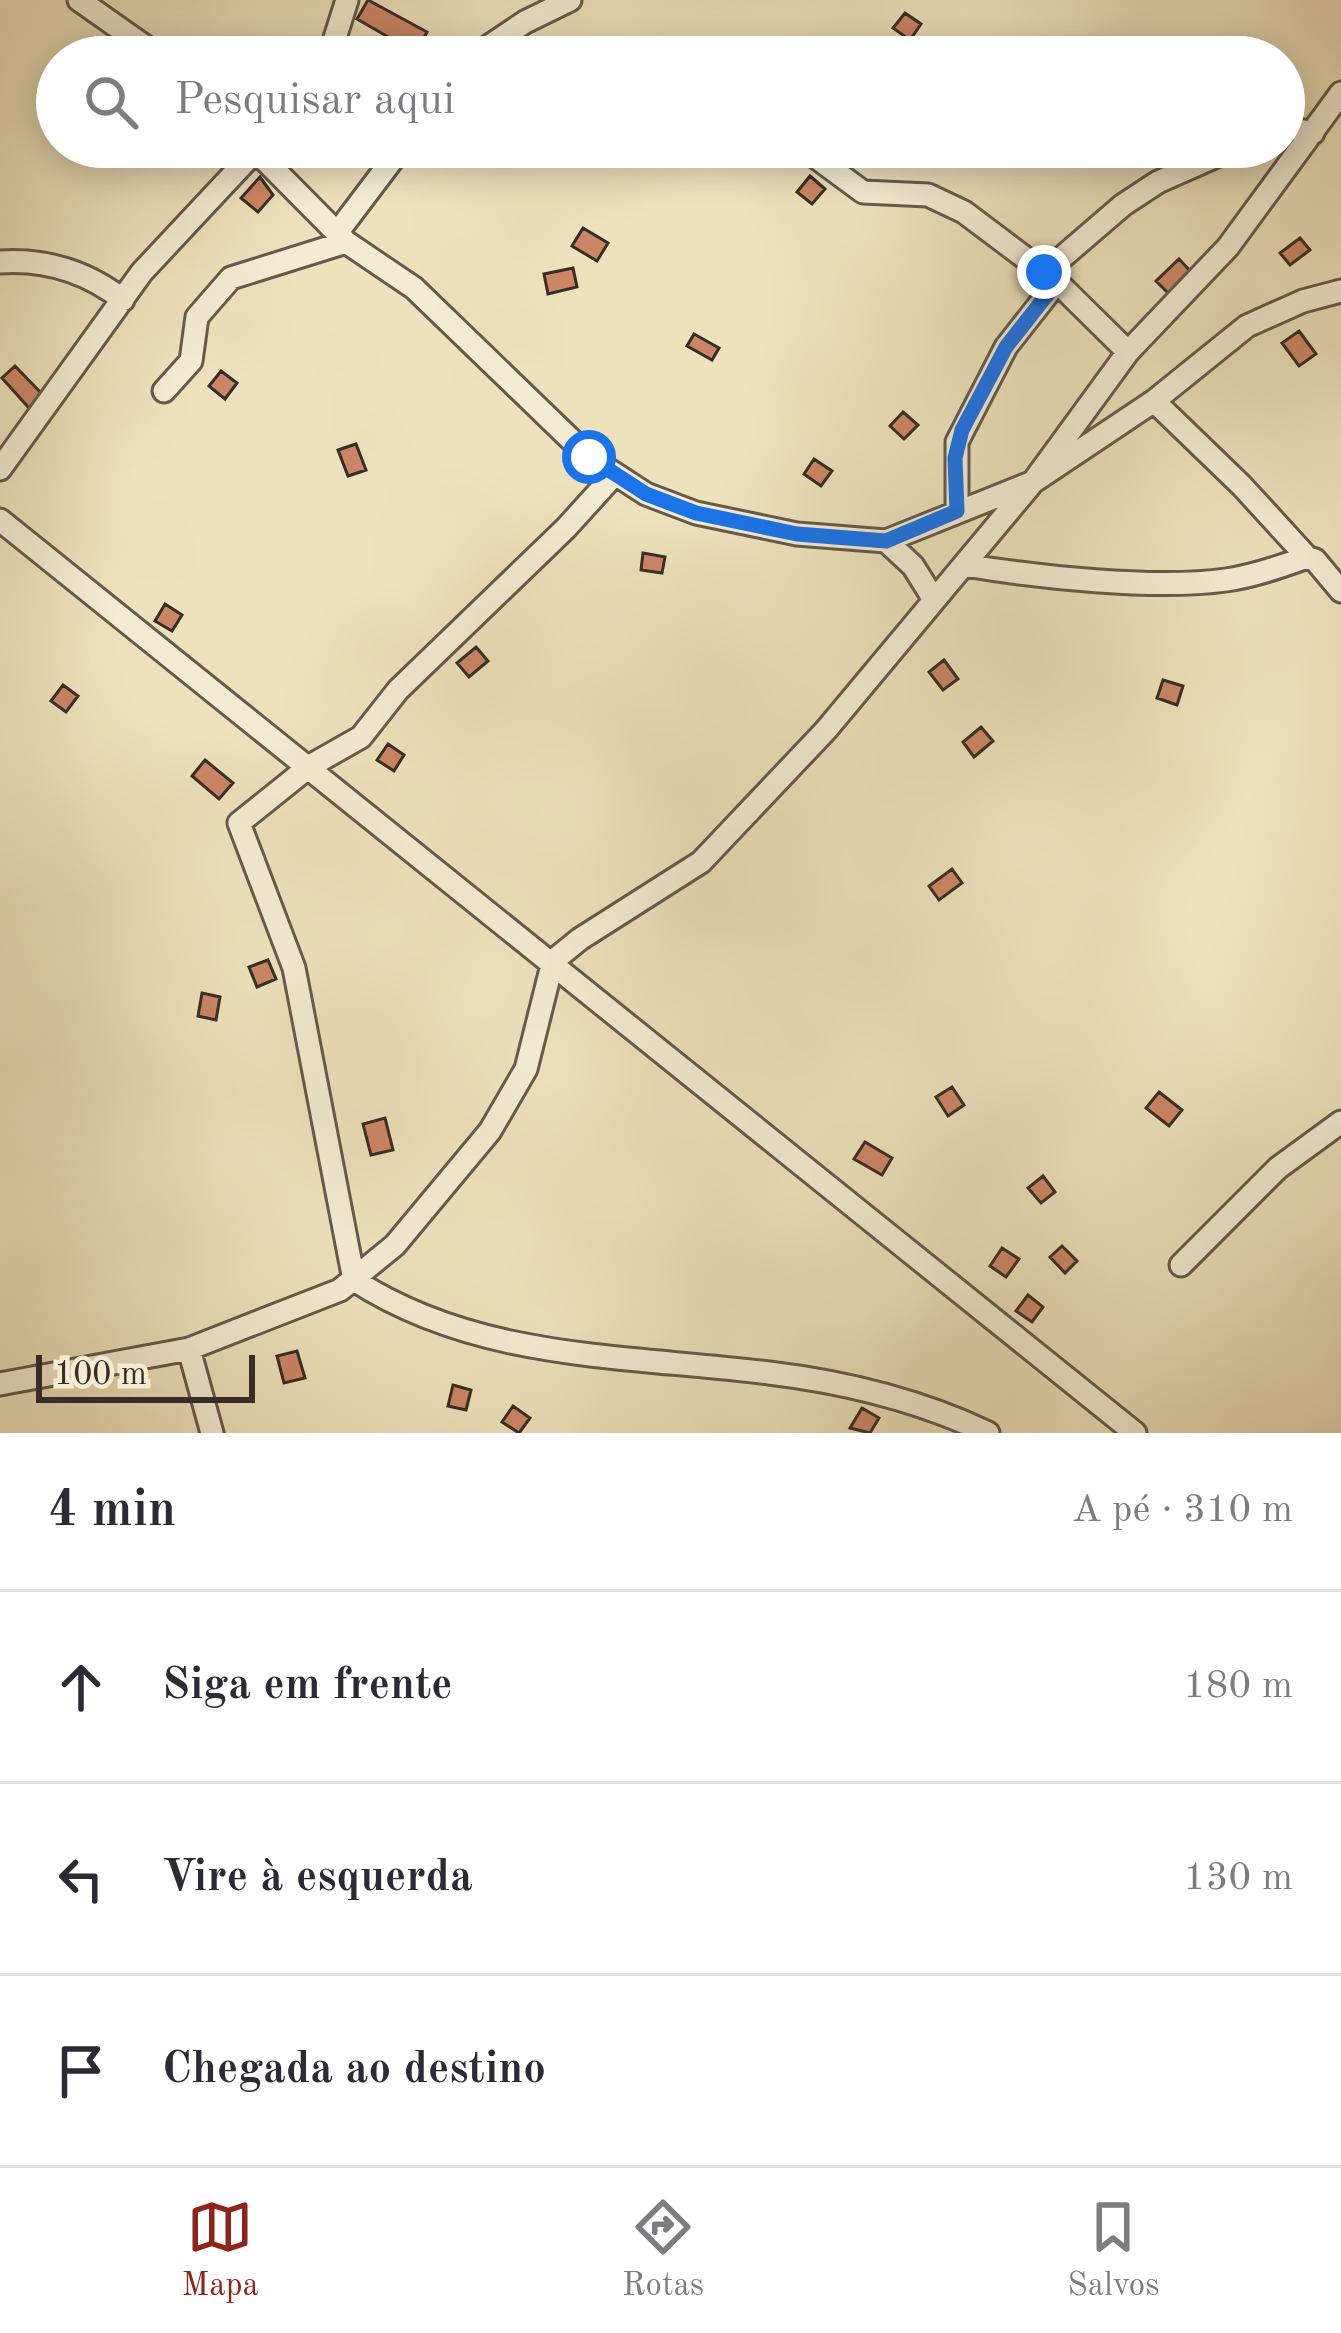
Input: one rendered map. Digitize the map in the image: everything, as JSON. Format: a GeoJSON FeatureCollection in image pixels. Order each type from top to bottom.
{"type":"FeatureCollection","features":[{"type":"Feature","properties":{"kind":"street"},"geometry":{"type":"LineString","coordinates":[[79,0],[130,36]]}},
{"type":"Feature","properties":{"kind":"street"},"geometry":{"type":"LineString","coordinates":[[336,36],[347,0]]}},
{"type":"Feature","properties":{"kind":"street"},"geometry":{"type":"LineString","coordinates":[[504,36],[570,0]]}},
{"type":"Feature","properties":{"kind":"street"},"geometry":{"type":"LineString","coordinates":[[1305,145],[1341,93]]}},
{"type":"Feature","properties":{"kind":"street"},"geometry":{"type":"LineString","coordinates":[[1305,132],[1313,134]]}},
{"type":"Feature","properties":{"kind":"street"},"geometry":{"type":"LineString","coordinates":[[0,469],[151,262],[237,168]]}},
{"type":"Feature","properties":{"kind":"street"},"geometry":{"type":"LineString","coordinates":[[275,168],[342,237],[414,288],[589,457],[646,494],[741,525],[797,534],[886,541],[1034,482],[1154,401],[1247,326],[1303,301],[1341,291]]}},
{"type":"Feature","properties":{"kind":"street"},"geometry":{"type":"LineString","coordinates":[[164,391],[191,361],[197,317],[231,278],[342,237],[388,168]]}},
{"type":"Feature","properties":{"kind":"street"},"geometry":{"type":"LineString","coordinates":[[830,168],[863,192],[928,195],[964,212],[1051,277],[1129,352]]}},
{"type":"Feature","properties":{"kind":"street"},"geometry":{"type":"LineString","coordinates":[[957,511],[955,458],[962,430],[1006,347],[1051,277],[1141,194],[1194,168]]}},
{"type":"Feature","properties":{"kind":"street"},"geometry":{"type":"LineString","coordinates":[[0,1384],[189,1349],[340,1290],[402,1237],[490,1132],[526,1069],[553,961],[722,844],[965,565],[1034,482],[1129,352],[1228,247],[1287,168]]}},
{"type":"Feature","properties":{"kind":"street"},"geometry":{"type":"LineString","coordinates":[[0,262],[41,261],[101,283],[123,300]]}},
{"type":"Feature","properties":{"kind":"street"},"geometry":{"type":"LineString","coordinates":[[1154,401],[1341,591]]}},
{"type":"Feature","properties":{"kind":"street"},"geometry":{"type":"LineString","coordinates":[[615,474],[566,528],[398,690],[362,737],[310,766],[241,819],[238,827],[294,968],[354,1280],[385,1300],[455,1331],[508,1344],[772,1373],[854,1388],[907,1400],[988,1433]]}},
{"type":"Feature","properties":{"kind":"street"},"geometry":{"type":"LineString","coordinates":[[0,520],[1135,1433]]}},
{"type":"Feature","properties":{"kind":"street"},"geometry":{"type":"LineString","coordinates":[[886,541],[913,566],[933,598]]}},
{"type":"Feature","properties":{"kind":"street"},"geometry":{"type":"LineString","coordinates":[[965,565],[1113,579],[1223,581],[1306,557]]}},
{"type":"Feature","properties":{"kind":"street"},"geometry":{"type":"LineString","coordinates":[[1181,1265],[1278,1168],[1341,1122]]}},
{"type":"Feature","properties":{"kind":"street"},"geometry":{"type":"LineString","coordinates":[[189,1349],[212,1433]]}},
{"type":"Feature","properties":{"kind":"building"},"geometry":{"type":"Polygon","coordinates":[[[368,0],[427,32],[425,36],[386,36],[357,19],[368,0]]]}},
{"type":"Feature","properties":{"kind":"building"},"geometry":{"type":"Polygon","coordinates":[[[905,13],[921,24],[913,36],[893,28],[905,13]]]}},
{"type":"Feature","properties":{"kind":"building"},"geometry":{"type":"Polygon","coordinates":[[[810,176],[825,189],[812,204],[797,192],[810,176]]]}},
{"type":"Feature","properties":{"kind":"building"},"geometry":{"type":"Polygon","coordinates":[[[260,177],[273,195],[258,212],[241,198],[260,177]]]}},
{"type":"Feature","properties":{"kind":"building"},"geometry":{"type":"Polygon","coordinates":[[[583,228],[608,243],[597,261],[572,246],[583,228]]]}},
{"type":"Feature","properties":{"kind":"building"},"geometry":{"type":"Polygon","coordinates":[[[1300,238],[1310,250],[1290,265],[1280,253],[1300,238]]]}},
{"type":"Feature","properties":{"kind":"building"},"geometry":{"type":"Polygon","coordinates":[[[1179,259],[1194,275],[1172,297],[1156,281],[1179,259]]]}},
{"type":"Feature","properties":{"kind":"building"},"geometry":{"type":"Polygon","coordinates":[[[573,268],[577,287],[548,294],[544,274],[573,268]]]}},
{"type":"Feature","properties":{"kind":"building"},"geometry":{"type":"Polygon","coordinates":[[[1299,331],[1316,354],[1299,366],[1282,343],[1299,331]]]}},
{"type":"Feature","properties":{"kind":"building"},"geometry":{"type":"Polygon","coordinates":[[[694,334],[719,348],[712,360],[687,346],[694,334]]]}},
{"type":"Feature","properties":{"kind":"building"},"geometry":{"type":"Polygon","coordinates":[[[15,366],[43,395],[29,408],[2,378],[15,366]]]}},
{"type":"Feature","properties":{"kind":"building"},"geometry":{"type":"Polygon","coordinates":[[[221,371],[237,383],[225,399],[209,386],[221,371]]]}},
{"type":"Feature","properties":{"kind":"building"},"geometry":{"type":"Polygon","coordinates":[[[903,412],[918,425],[904,439],[890,426],[903,412]]]}},
{"type":"Feature","properties":{"kind":"building"},"geometry":{"type":"Polygon","coordinates":[[[356,444],[366,470],[348,476],[338,450],[356,444]]]}},
{"type":"Feature","properties":{"kind":"building"},"geometry":{"type":"Polygon","coordinates":[[[814,459],[832,471],[821,486],[804,474],[814,459]]]}},
{"type":"Feature","properties":{"kind":"building"},"geometry":{"type":"Polygon","coordinates":[[[643,553],[665,557],[662,573],[641,570],[643,553]]]}},
{"type":"Feature","properties":{"kind":"building"},"geometry":{"type":"Polygon","coordinates":[[[165,604],[182,615],[172,631],[155,621],[165,604]]]}},
{"type":"Feature","properties":{"kind":"building"},"geometry":{"type":"Polygon","coordinates":[[[476,647],[488,661],[469,677],[457,663],[476,647]]]}},
{"type":"Feature","properties":{"kind":"building"},"geometry":{"type":"Polygon","coordinates":[[[944,660],[958,679],[943,690],[929,672],[944,660]]]}},
{"type":"Feature","properties":{"kind":"building"},"geometry":{"type":"Polygon","coordinates":[[[1163,680],[1183,686],[1177,705],[1157,698],[1163,680]]]}},
{"type":"Feature","properties":{"kind":"building"},"geometry":{"type":"Polygon","coordinates":[[[63,685],[78,696],[66,712],[51,701],[63,685]]]}},
{"type":"Feature","properties":{"kind":"building"},"geometry":{"type":"Polygon","coordinates":[[[981,727],[993,741],[974,757],[963,742],[981,727]]]}},
{"type":"Feature","properties":{"kind":"building"},"geometry":{"type":"Polygon","coordinates":[[[388,744],[404,755],[394,771],[377,760],[388,744]]]}},
{"type":"Feature","properties":{"kind":"building"},"geometry":{"type":"Polygon","coordinates":[[[205,760],[233,783],[219,799],[192,776],[205,760]]]}},
{"type":"Feature","properties":{"kind":"building"},"geometry":{"type":"Polygon","coordinates":[[[952,869],[962,883],[939,900],[929,886],[952,869]]]}},
{"type":"Feature","properties":{"kind":"building"},"geometry":{"type":"Polygon","coordinates":[[[268,960],[276,979],[257,987],[249,967],[268,960]]]}},
{"type":"Feature","properties":{"kind":"building"},"geometry":{"type":"Polygon","coordinates":[[[202,993],[220,997],[216,1020],[198,1016],[202,993]]]}},
{"type":"Feature","properties":{"kind":"building"},"geometry":{"type":"Polygon","coordinates":[[[952,1087],[964,1105],[948,1116],[936,1097],[952,1087]]]}},
{"type":"Feature","properties":{"kind":"building"},"geometry":{"type":"Polygon","coordinates":[[[1159,1092],[1182,1110],[1169,1126],[1146,1108],[1159,1092]]]}},
{"type":"Feature","properties":{"kind":"building"},"geometry":{"type":"Polygon","coordinates":[[[385,1118],[393,1150],[371,1155],[363,1124],[385,1118]]]}},
{"type":"Feature","properties":{"kind":"building"},"geometry":{"type":"Polygon","coordinates":[[[865,1142],[892,1158],[882,1175],[854,1159],[865,1142]]]}},
{"type":"Feature","properties":{"kind":"building"},"geometry":{"type":"Polygon","coordinates":[[[1043,1176],[1055,1192],[1041,1203],[1028,1188],[1043,1176]]]}},
{"type":"Feature","properties":{"kind":"building"},"geometry":{"type":"Polygon","coordinates":[[[1062,1246],[1077,1261],[1065,1273],[1050,1257],[1062,1246]]]}},
{"type":"Feature","properties":{"kind":"building"},"geometry":{"type":"Polygon","coordinates":[[[1002,1248],[1019,1259],[1006,1277],[990,1266],[1002,1248]]]}},
{"type":"Feature","properties":{"kind":"building"},"geometry":{"type":"Polygon","coordinates":[[[1028,1295],[1043,1307],[1032,1322],[1016,1311],[1028,1295]]]}},
{"type":"Feature","properties":{"kind":"building"},"geometry":{"type":"Polygon","coordinates":[[[297,1351],[305,1378],[284,1383],[277,1356],[297,1351]]]}},
{"type":"Feature","properties":{"kind":"building"},"geometry":{"type":"Polygon","coordinates":[[[453,1385],[471,1390],[466,1410],[448,1406],[453,1385]]]}},
{"type":"Feature","properties":{"kind":"building"},"geometry":{"type":"Polygon","coordinates":[[[513,1406],[530,1418],[519,1433],[502,1422],[513,1406]]]}},
{"type":"Feature","properties":{"kind":"building"},"geometry":{"type":"Polygon","coordinates":[[[862,1408],[879,1418],[870,1433],[850,1428],[862,1408]]]}},
{"type":"Feature","properties":{"kind":"route"},"geometry":{"type":"LineString","coordinates":[[589,457],[646,494],[696,513],[797,534],[886,541],[957,511],[957,442],[1006,347],[1057,282],[1044,272]]}}]}
